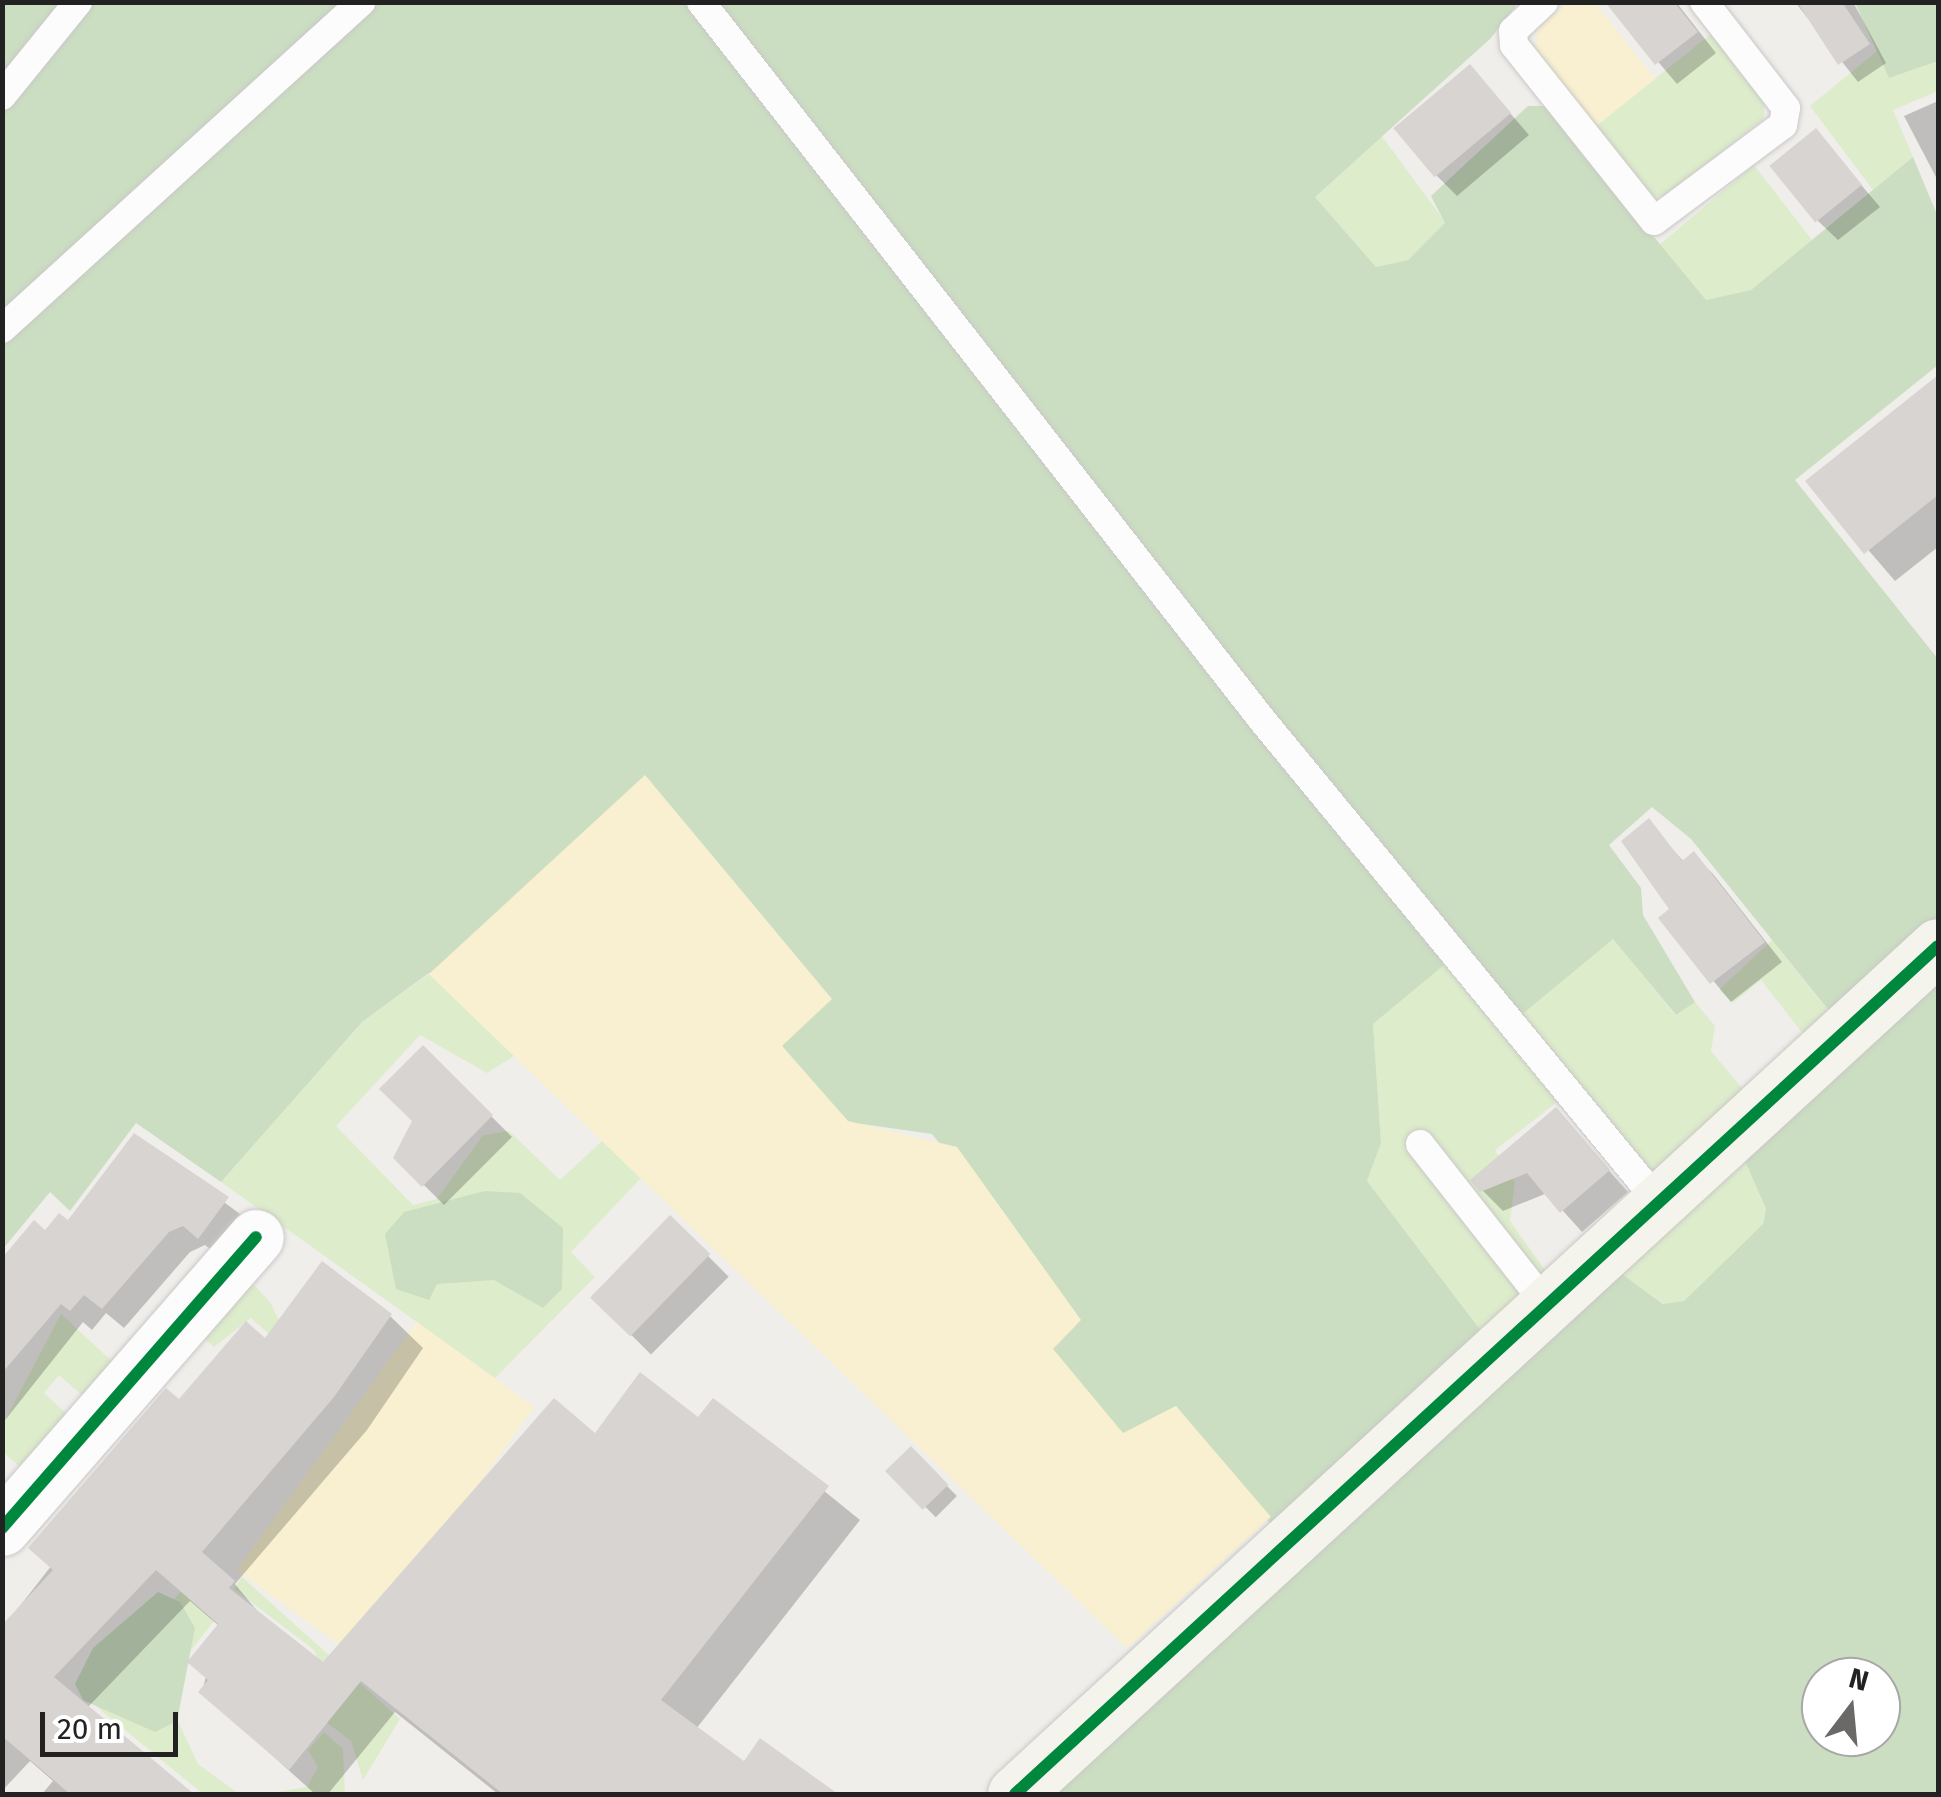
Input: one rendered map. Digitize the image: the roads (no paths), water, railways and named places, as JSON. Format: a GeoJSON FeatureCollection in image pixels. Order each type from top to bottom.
{"type":"FeatureCollection","features":[{"type":"Feature","properties":{"kind":"street"},"geometry":{"type":"LineString","coordinates":[[1015,1794],[1550,1308],[1938,946]]}},
{"type":"Feature","properties":{"kind":"street"},"geometry":{"type":"LineString","coordinates":[[2,1528],[256,1237]]}},
{"type":"Feature","properties":{"kind":"lane"},"geometry":{"type":"LineString","coordinates":[[2,96],[78,2]]}},
{"type":"Feature","properties":{"kind":"lane"},"geometry":{"type":"LineString","coordinates":[[2,329],[361,2]]}},
{"type":"Feature","properties":{"kind":"lane"},"geometry":{"type":"LineString","coordinates":[[701,2],[1262,721],[1661,1206]]}},
{"type":"Feature","properties":{"kind":"lane"},"geometry":{"type":"LineString","coordinates":[[1544,2],[1513,31],[1514,45],[1654,220],[1668,218],[1783,125],[1786,108],[1704,2]]}},
{"type":"Feature","properties":{"kind":"lane"},"geometry":{"type":"LineString","coordinates":[[1420,1144],[1550,1308]]}}]}
